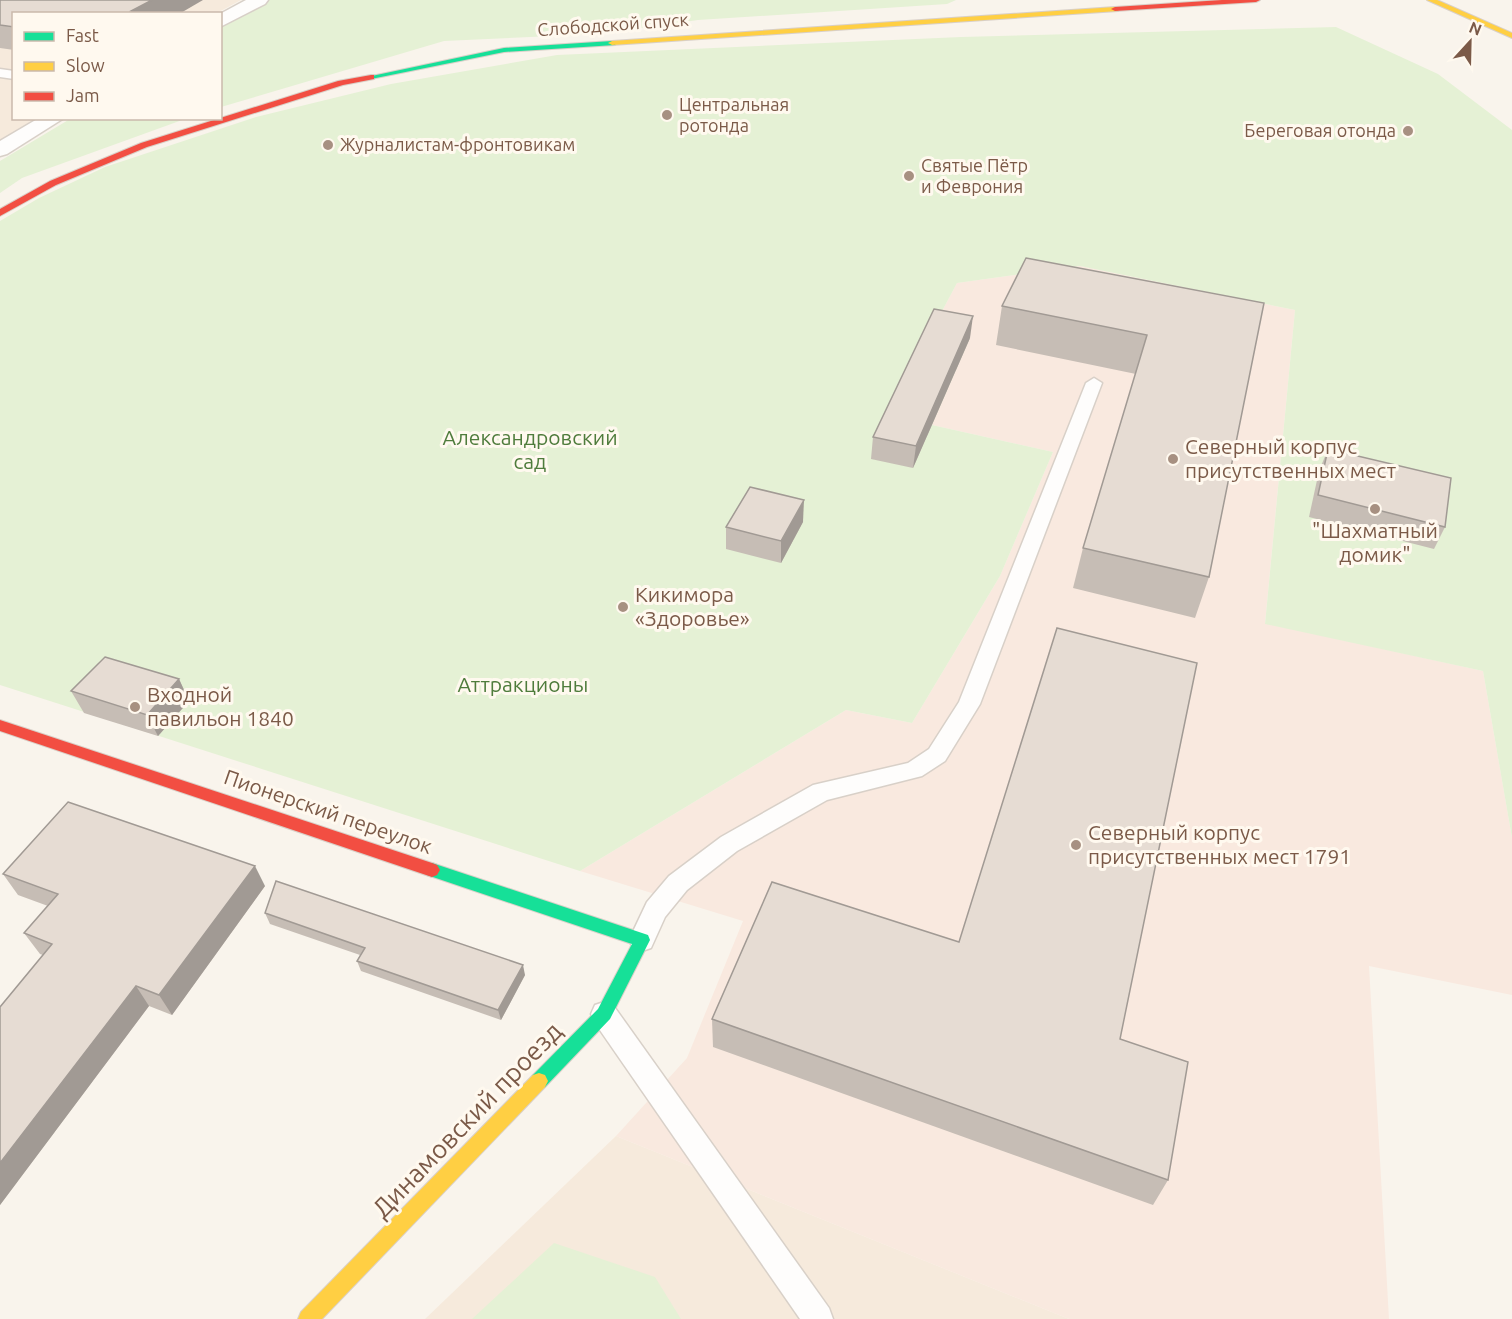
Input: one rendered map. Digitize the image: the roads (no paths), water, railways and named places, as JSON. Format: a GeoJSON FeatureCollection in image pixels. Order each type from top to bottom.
{"type":"FeatureCollection","features":[{"type":"Feature","properties":{"kind":"street"},"geometry":{"type":"LineString","coordinates":[[222,21],[259,0]]}},
{"type":"Feature","properties":{"kind":"street","name":"Слободской спуск"},"geometry":{"type":"LineString","coordinates":[[0,213],[52,183],[144,145],[341,83],[504,50],[1256,0]]}},
{"type":"Feature","properties":{"kind":"street"},"geometry":{"type":"LineString","coordinates":[[1431,0],[1512,36]]}},
{"type":"Feature","properties":{"kind":"street"},"geometry":{"type":"LineString","coordinates":[[0,150],[51,120]]}},
{"type":"Feature","properties":{"kind":"street","name":"Пионерский переулок"},"geometry":{"type":"LineString","coordinates":[[0,724],[642,940]]}},
{"type":"Feature","properties":{"kind":"street","name":"Динамовский проезд"},"geometry":{"type":"LineString","coordinates":[[308,1319],[604,1014],[642,940]]}},
{"type":"Feature","properties":{"kind":"lane"},"geometry":{"type":"LineString","coordinates":[[642,940],[656,910],[678,883],[729,844],[822,792],[914,770],[937,755],[969,704],[1094,383]]}},
{"type":"Feature","properties":{"kind":"lane"},"geometry":{"type":"LineString","coordinates":[[604,1014],[818,1319]]}},
{"type":"Feature","properties":{"kind":"place","name":"Центральная ротонда"},"geometry":{"type":"Point","coordinates":[667,115]}},
{"type":"Feature","properties":{"kind":"place","name":"Береговая отонда"},"geometry":{"type":"Point","coordinates":[1408,131]}},
{"type":"Feature","properties":{"kind":"place","name":"Журналистам-фронтовикам"},"geometry":{"type":"Point","coordinates":[328,145]}},
{"type":"Feature","properties":{"kind":"place","name":"Святые Пётр и Феврония"},"geometry":{"type":"Point","coordinates":[909,176]}},
{"type":"Feature","properties":{"kind":"place","name":"Северный корпус присутственных мест"},"geometry":{"type":"Point","coordinates":[1173,459]}},
{"type":"Feature","properties":{"kind":"place","name":"\"Шахматный домик\""},"geometry":{"type":"Point","coordinates":[1375,509]}},
{"type":"Feature","properties":{"kind":"place","name":"Кикимора «Здоровье»"},"geometry":{"type":"Point","coordinates":[623,607]}},
{"type":"Feature","properties":{"kind":"place","name":"Входной павильон 1840"},"geometry":{"type":"Point","coordinates":[135,707]}},
{"type":"Feature","properties":{"kind":"place","name":"Северный корпус присутственных мест 1791"},"geometry":{"type":"Point","coordinates":[1076,845]}},
{"type":"Feature","properties":{"kind":"park label","name":"Александровский сад"},"geometry":{"type":"Point","coordinates":[530,450]}},
{"type":"Feature","properties":{"kind":"park label","name":"Аттракционы"},"geometry":{"type":"Point","coordinates":[523,685]}}]}
